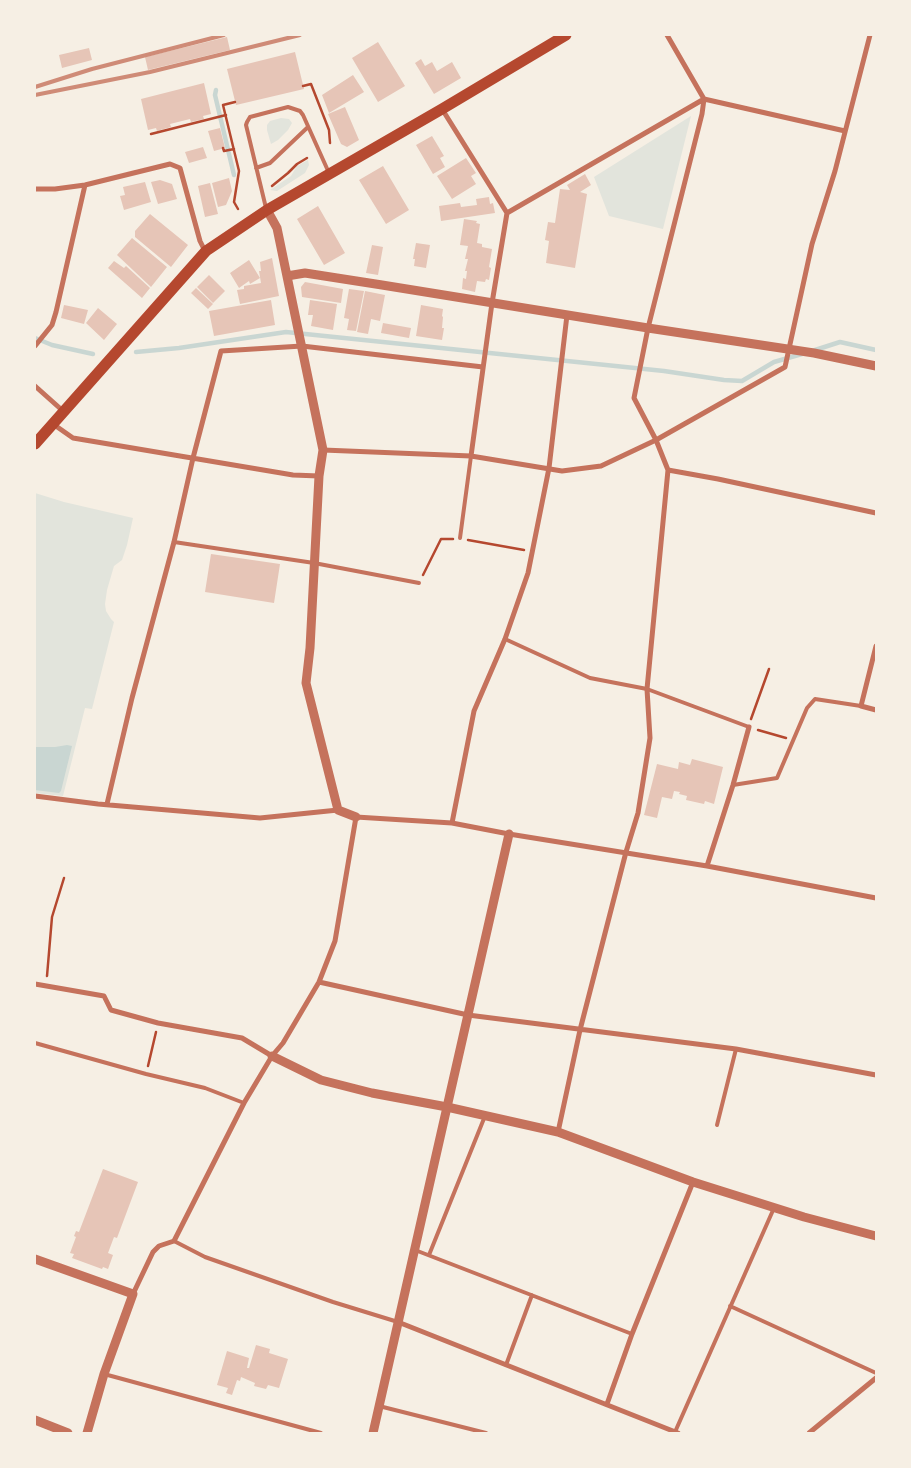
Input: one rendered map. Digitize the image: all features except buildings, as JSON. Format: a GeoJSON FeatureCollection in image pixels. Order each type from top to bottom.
{"type":"FeatureCollection","features":[{"type":"Feature","properties":{"kind":"highway"},"geometry":{"type":"LineString","coordinates":[[35,444],[206,251],[267,210],[566,35]]}},
{"type":"Feature","properties":{"kind":"street"},"geometry":{"type":"LineString","coordinates":[[558,1132],[580,1030],[626,852],[638,813],[650,738],[646,689],[668,470],[656,440],[634,398],[648,328],[704,100],[667,35]]}},
{"type":"Feature","properties":{"kind":"street"},"geometry":{"type":"LineString","coordinates":[[323,450],[471,456],[562,471],[601,466],[656,440],[785,366],[812,244],[836,171],[870,35]]}},
{"type":"Feature","properties":{"kind":"street"},"geometry":{"type":"LineString","coordinates":[[507,213],[704,100],[845,131]]}},
{"type":"Feature","properties":{"kind":"street"},"geometry":{"type":"LineString","coordinates":[[442,109],[507,213],[492,303],[471,456]]}},
{"type":"Feature","properties":{"kind":"street"},"geometry":{"type":"LineString","coordinates":[[35,189],[55,189],[85,185],[170,164],[180,168],[200,241],[206,251]]}},
{"type":"Feature","properties":{"kind":"street"},"geometry":{"type":"LineString","coordinates":[[35,346],[52,325],[85,185]]}},
{"type":"Feature","properties":{"kind":"street"},"geometry":{"type":"LineString","coordinates":[[267,210],[277,228],[323,450],[319,476],[310,648],[306,683],[338,810]]}},
{"type":"Feature","properties":{"kind":"street"},"geometry":{"type":"LineString","coordinates":[[287,276],[305,273],[814,353],[876,366]]}},
{"type":"Feature","properties":{"kind":"street"},"geometry":{"type":"LineString","coordinates":[[452,823],[474,711],[505,639],[528,573],[549,468],[567,315]]}},
{"type":"Feature","properties":{"kind":"street"},"geometry":{"type":"LineString","coordinates":[[106,804],[221,351],[301,343],[483,367]]}},
{"type":"Feature","properties":{"kind":"street"},"geometry":{"type":"LineString","coordinates":[[35,386],[63,411]]}},
{"type":"Feature","properties":{"kind":"street"},"geometry":{"type":"LineString","coordinates":[[52,424],[73,438],[293,476],[319,476]]}},
{"type":"Feature","properties":{"kind":"street"},"geometry":{"type":"LineString","coordinates":[[668,470],[876,513]]}},
{"type":"Feature","properties":{"kind":"street"},"geometry":{"type":"LineString","coordinates":[[876,646],[861,706],[876,710]]}},
{"type":"Feature","properties":{"kind":"street"},"geometry":{"type":"LineString","coordinates":[[707,866],[749,727]]}},
{"type":"Feature","properties":{"kind":"street"},"geometry":{"type":"LineString","coordinates":[[35,796],[260,818],[338,810],[356,817],[452,823],[707,866],[876,898]]}},
{"type":"Feature","properties":{"kind":"street"},"geometry":{"type":"LineString","coordinates":[[87,1433],[104,1374],[132,1294],[153,1252],[159,1246],[174,1241],[244,1103],[272,1056],[283,1043],[319,982],[335,941],[356,817]]}},
{"type":"Feature","properties":{"kind":"street"},"geometry":{"type":"LineString","coordinates":[[373,1433],[509,834]]}},
{"type":"Feature","properties":{"kind":"street"},"geometry":{"type":"LineString","coordinates":[[319,982],[468,1015],[736,1049],[876,1075]]}},
{"type":"Feature","properties":{"kind":"street"},"geometry":{"type":"LineString","coordinates":[[35,984],[104,996],[111,1010],[158,1023],[242,1038],[272,1056],[321,1080],[372,1093],[447,1107],[558,1132],[693,1182],[804,1217],[876,1236]]}},
{"type":"Feature","properties":{"kind":"street"},"geometry":{"type":"LineString","coordinates":[[607,1404],[632,1334],[693,1182]]}},
{"type":"Feature","properties":{"kind":"street"},"geometry":{"type":"LineString","coordinates":[[35,1258],[132,1294]]}},
{"type":"Feature","properties":{"kind":"street"},"geometry":{"type":"LineString","coordinates":[[398,1322],[676,1432]]}},
{"type":"Feature","properties":{"kind":"street"},"geometry":{"type":"LineString","coordinates":[[809,1433],[876,1378]]}},
{"type":"Feature","properties":{"kind":"street"},"geometry":{"type":"LineString","coordinates":[[35,1420],[68,1433]]}},
{"type":"Feature","properties":{"kind":"lane"},"geometry":{"type":"LineString","coordinates":[[267,210],[246,125],[250,117],[288,107],[300,111],[329,175]]}},
{"type":"Feature","properties":{"kind":"lane"},"geometry":{"type":"LineString","coordinates":[[256,168],[270,163],[308,127]]}},
{"type":"Feature","properties":{"kind":"lane"},"geometry":{"type":"LineString","coordinates":[[460,538],[471,456]]}},
{"type":"Feature","properties":{"kind":"lane"},"geometry":{"type":"LineString","coordinates":[[174,542],[314,562],[419,583]]}},
{"type":"Feature","properties":{"kind":"lane"},"geometry":{"type":"LineString","coordinates":[[505,639],[590,678],[646,689],[749,727]]}},
{"type":"Feature","properties":{"kind":"lane"},"geometry":{"type":"LineString","coordinates":[[733,784],[777,778],[807,708],[815,699],[861,706]]}},
{"type":"Feature","properties":{"kind":"lane"},"geometry":{"type":"LineString","coordinates":[[35,1043],[146,1074],[205,1088],[244,1103]]}},
{"type":"Feature","properties":{"kind":"lane"},"geometry":{"type":"LineString","coordinates":[[717,1125],[736,1049]]}},
{"type":"Feature","properties":{"kind":"lane"},"geometry":{"type":"LineString","coordinates":[[429,1255],[485,1115]]}},
{"type":"Feature","properties":{"kind":"lane"},"geometry":{"type":"LineString","coordinates":[[676,1432],[774,1208]]}},
{"type":"Feature","properties":{"kind":"lane"},"geometry":{"type":"LineString","coordinates":[[174,1241],[205,1257],[333,1302],[398,1322]]}},
{"type":"Feature","properties":{"kind":"lane"},"geometry":{"type":"LineString","coordinates":[[414,1250],[632,1334]]}},
{"type":"Feature","properties":{"kind":"lane"},"geometry":{"type":"LineString","coordinates":[[506,1365],[532,1295]]}},
{"type":"Feature","properties":{"kind":"lane"},"geometry":{"type":"LineString","coordinates":[[730,1306],[876,1373]]}},
{"type":"Feature","properties":{"kind":"lane"},"geometry":{"type":"LineString","coordinates":[[104,1374],[321,1433]]}},
{"type":"Feature","properties":{"kind":"lane"},"geometry":{"type":"LineString","coordinates":[[379,1406],[486,1433]]}},
{"type":"Feature","properties":{"kind":"path"},"geometry":{"type":"LineString","coordinates":[[303,86],[311,84],[329,130],[330,143]]}},
{"type":"Feature","properties":{"kind":"path"},"geometry":{"type":"LineString","coordinates":[[235,102],[223,105],[228,149],[240,172],[234,202],[238,209]]}},
{"type":"Feature","properties":{"kind":"path"},"geometry":{"type":"LineString","coordinates":[[151,134],[224,115]]}},
{"type":"Feature","properties":{"kind":"path"},"geometry":{"type":"LineString","coordinates":[[272,186],[297,164],[307,158]]}},
{"type":"Feature","properties":{"kind":"path"},"geometry":{"type":"LineString","coordinates":[[419,583],[441,539],[460,538],[532,551]]}},
{"type":"Feature","properties":{"kind":"path"},"geometry":{"type":"LineString","coordinates":[[769,669],[749,727],[793,740]]}},
{"type":"Feature","properties":{"kind":"path"},"geometry":{"type":"LineString","coordinates":[[46,986],[52,917],[64,878]]}},
{"type":"Feature","properties":{"kind":"path"},"geometry":{"type":"LineString","coordinates":[[146,1074],[158,1023]]}},
{"type":"Feature","properties":{"kind":"shaded area"},"geometry":{"type":"Polygon","coordinates":[[[691,116],[663,229],[609,216],[594,177],[691,116]]]}},
{"type":"Feature","properties":{"kind":"shaded area"},"geometry":{"type":"Polygon","coordinates":[[[281,118],[289,119],[292,123],[278,140],[271,144],[267,125],[270,121],[281,118]]]}},
{"type":"Feature","properties":{"kind":"shaded area"},"geometry":{"type":"Polygon","coordinates":[[[308,160],[309,165],[305,173],[277,191],[270,190],[291,176],[297,166],[308,160]]]}},
{"type":"Feature","properties":{"kind":"shaded area"},"geometry":{"type":"Polygon","coordinates":[[[35,493],[64,502],[133,518],[122,560],[114,566],[107,590],[106,611],[114,622],[92,709],[85,708],[63,796],[35,793],[35,493]]]}},
{"type":"Feature","properties":{"kind":"shaded area"},"geometry":{"type":"Polygon","coordinates":[[[72,746],[61,791],[59,793],[35,790],[35,747],[72,746]]]}},
{"type":"Feature","properties":{"kind":"waterway"},"geometry":{"type":"LineString","coordinates":[[216,90],[215,95],[234,175]]}},
{"type":"Feature","properties":{"kind":"waterway"},"geometry":{"type":"LineString","coordinates":[[136,352],[179,348],[286,332],[664,371],[742,381],[774,362],[802,354]]}},
{"type":"Feature","properties":{"kind":"waterway"},"geometry":{"type":"LineString","coordinates":[[35,338],[52,345],[93,354]]}},
{"type":"Feature","properties":{"kind":"waterway"},"geometry":{"type":"LineString","coordinates":[[812,351],[840,342],[876,350]]}},
{"type":"Feature","properties":{"kind":"railway"},"geometry":{"type":"LineString","coordinates":[[35,87],[92,69],[224,35]]}},
{"type":"Feature","properties":{"kind":"railway"},"geometry":{"type":"LineString","coordinates":[[35,95],[150,72],[300,35]]}}]}
